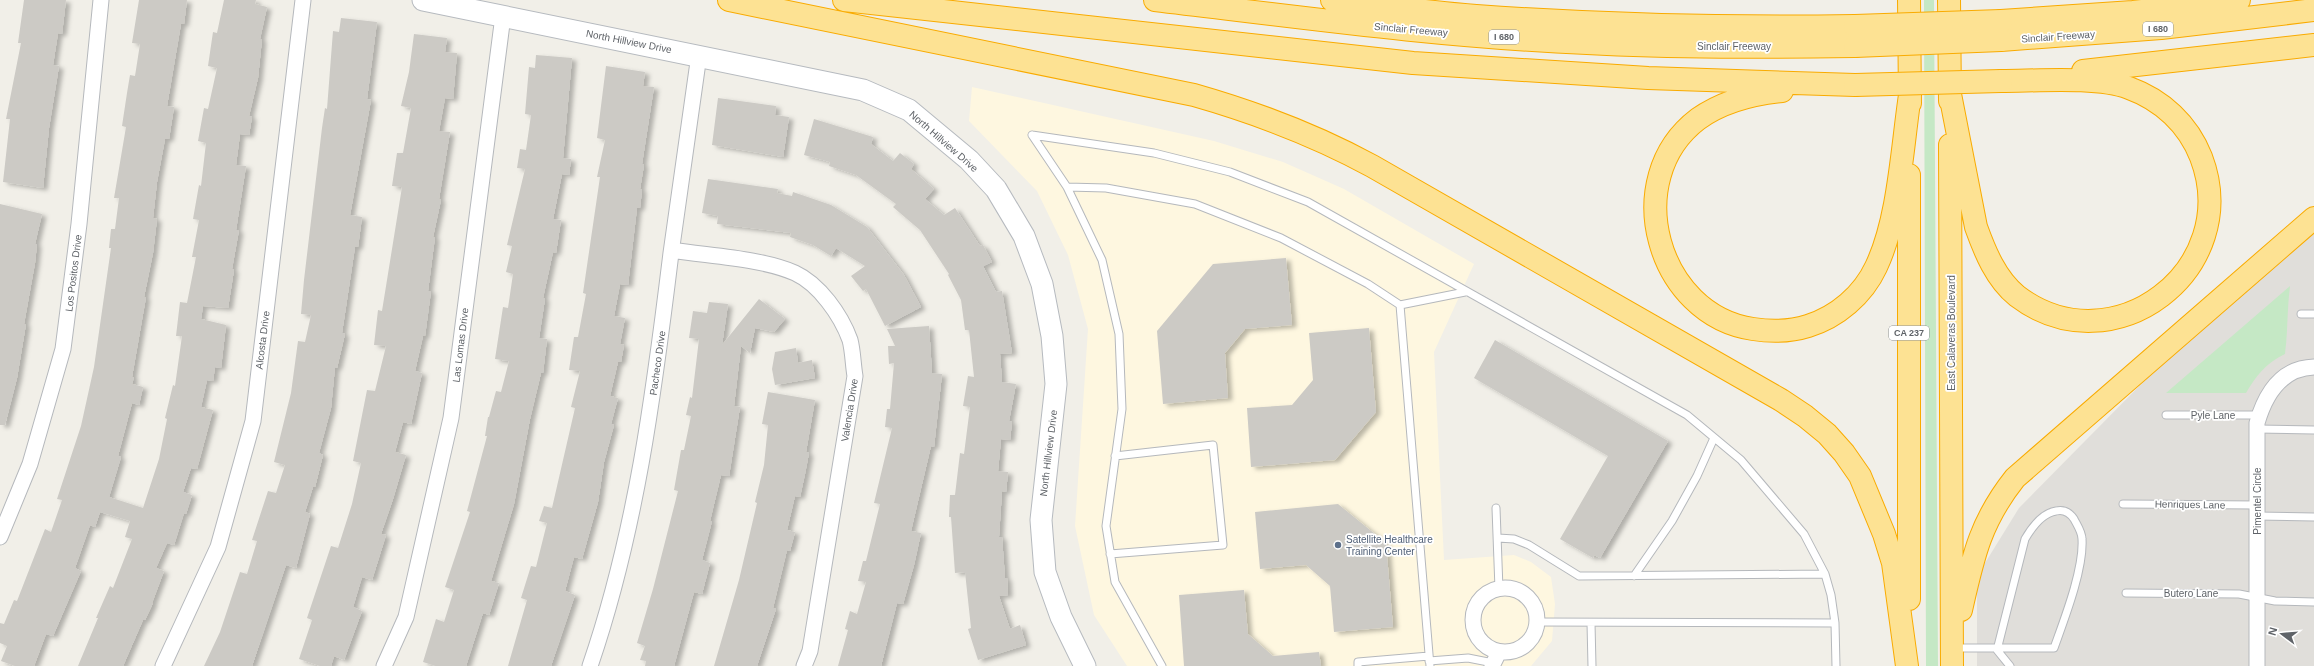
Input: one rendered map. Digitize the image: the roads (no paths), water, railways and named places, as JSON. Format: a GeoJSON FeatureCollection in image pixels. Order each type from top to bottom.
{"type":"FeatureCollection","features":[{"type":"Feature","properties":{"kind":"highway"},"geometry":{"type":"LineString","coordinates":[[729,0],[1194,95],[1249,111],[1304,132],[1372,166],[1781,400],[1805,416],[1827,434],[1844,453],[1860,476],[1884,534],[1892,563],[1908,666]]}},
{"type":"Feature","properties":{"kind":"highway"},"geometry":{"type":"LineString","coordinates":[[844,0],[1413,63],[1648,78],[1855,85]]}},
{"type":"Feature","properties":{"kind":"highway","name":"Sinclair Freeway"},"geometry":{"type":"LineString","coordinates":[[1155,0],[1340,22],[1586,43],[1716,47],[1855,36],[2161,28],[2314,10]]}},
{"type":"Feature","properties":{"kind":"highway","name":"I 680"},"geometry":{"type":"LineString","coordinates":[[1332,0],[1475,16],[1584,23],[1761,28],[1855,36]]}},
{"type":"Feature","properties":{"kind":"highway","name":"CA 237"},"geometry":{"type":"LineString","coordinates":[[1908,666],[1909,0]]}},
{"type":"Feature","properties":{"kind":"highway","name":"East Calaveras Boulevard"},"geometry":{"type":"LineString","coordinates":[[1949,0],[1952,657]]}},
{"type":"Feature","properties":{"kind":"highway","name":"I 680"},"geometry":{"type":"LineString","coordinates":[[2001,31],[2133,12],[2239,0]]}},
{"type":"Feature","properties":{"kind":"highway"},"geometry":{"type":"LineString","coordinates":[[2001,81],[2314,45]]}},
{"type":"Feature","properties":{"kind":"highway"},"geometry":{"type":"LineString","coordinates":[[1910,95],[1892,222],[1885,247],[1875,269],[1865,285],[1836,313],[1820,322],[1802,328],[1785,332],[1766,331],[1730,323],[1714,316],[1684,291],[1672,274],[1663,255],[1659,241],[1655,213],[1656,192],[1661,171],[1669,152],[1682,135],[1697,120],[1729,102],[1766,92],[1855,85],[2001,81],[2109,82],[2150,97],[2183,125],[2196,143],[2204,165],[2209,187],[2210,209],[2205,233],[2188,271],[2174,286],[2154,301],[2135,312],[2116,318],[2094,320],[2073,319],[2053,314],[2017,295],[2003,281],[1983,248],[1976,227],[1950,94]]}},
{"type":"Feature","properties":{"kind":"highway"},"geometry":{"type":"LineString","coordinates":[[1952,657],[1977,543],[1999,498],[2015,478],[2314,218]]}},
{"type":"Feature","properties":{"kind":"street","name":"Los Positos Drive"},"geometry":{"type":"LineString","coordinates":[[0,537],[30,464],[63,349],[79,224],[101,0]]}},
{"type":"Feature","properties":{"kind":"street","name":"Alcosta Drive"},"geometry":{"type":"LineString","coordinates":[[164,666],[218,547],[253,421],[303,0]]}},
{"type":"Feature","properties":{"kind":"street","name":"North Hillview Drive"},"geometry":{"type":"LineString","coordinates":[[423,0],[699,55],[863,90],[909,110],[969,160],[996,188],[1024,236],[1042,284],[1052,336],[1056,384],[1041,520],[1045,572],[1061,617],[1085,666]]}},
{"type":"Feature","properties":{"kind":"street","name":"Las Lomas Drive"},"geometry":{"type":"LineString","coordinates":[[384,666],[406,618],[451,418],[503,16]]}},
{"type":"Feature","properties":{"kind":"street","name":"Pacheco Drive"},"geometry":{"type":"LineString","coordinates":[[590,666],[606,618],[633,512],[655,385],[699,55]]}},
{"type":"Feature","properties":{"kind":"street","name":"Valencia Drive"},"geometry":{"type":"LineString","coordinates":[[672,250],[775,266],[796,273],[816,289],[835,310],[850,340],[855,376],[810,651],[804,666]]}},
{"type":"Feature","properties":{"kind":"street","name":"Pimentel Circle"},"geometry":{"type":"LineString","coordinates":[[2257,666],[2256,596],[2258,422],[2267,396],[2283,377],[2308,368],[2314,368]]}},
{"type":"Feature","properties":{"kind":"street"},"geometry":{"type":"LineString","coordinates":[[1499,589],[1515,590],[1524,594],[1536,611],[1537,622],[1535,633],[1529,642],[1521,649],[1510,652],[1495,660],[1489,649],[1481,642],[1475,632],[1473,622],[1479,602],[1486,595],[1499,589]]}},
{"type":"Feature","properties":{"kind":"lane"},"geometry":{"type":"LineString","coordinates":[[1162,666],[1115,582],[1110,554],[1106,526],[1122,409],[1119,334],[1102,260],[1067,187],[1032,135],[1154,153],[1230,172],[1308,202],[1465,292],[1687,415],[1742,460],[1804,534],[1825,574],[1831,595],[1835,623],[1836,666]]}},
{"type":"Feature","properties":{"kind":"lane"},"geometry":{"type":"LineString","coordinates":[[1067,187],[1106,188],[1195,204],[1280,238],[1368,284],[1400,305],[1465,292]]}},
{"type":"Feature","properties":{"kind":"lane"},"geometry":{"type":"LineString","coordinates":[[1400,305],[1429,661]]}},
{"type":"Feature","properties":{"kind":"lane"},"geometry":{"type":"LineString","coordinates":[[2301,314],[2314,314]]}},
{"type":"Feature","properties":{"kind":"lane","name":"Pyle Lane"},"geometry":{"type":"LineString","coordinates":[[2166,415],[2258,422],[2314,430]]}},
{"type":"Feature","properties":{"kind":"lane"},"geometry":{"type":"LineString","coordinates":[[1634,576],[1672,521],[1697,476],[1714,438]]}},
{"type":"Feature","properties":{"kind":"lane"},"geometry":{"type":"LineString","coordinates":[[1110,554],[1223,545],[1214,445],[1115,456]]}},
{"type":"Feature","properties":{"kind":"lane","name":"Henriques Lane"},"geometry":{"type":"LineString","coordinates":[[2123,504],[2257,510],[2314,517]]}},
{"type":"Feature","properties":{"kind":"lane"},"geometry":{"type":"LineString","coordinates":[[1496,508],[1499,589]]}},
{"type":"Feature","properties":{"kind":"lane"},"geometry":{"type":"LineString","coordinates":[[1952,657],[1997,650],[2054,648],[2073,594],[2083,538],[2071,516],[2066,511],[2052,512],[2030,529],[2025,539],[1997,650]]}},
{"type":"Feature","properties":{"kind":"lane"},"geometry":{"type":"LineString","coordinates":[[1498,538],[1514,539],[1529,545],[1579,576],[1825,574]]}},
{"type":"Feature","properties":{"kind":"lane","name":"Butero Lane"},"geometry":{"type":"LineString","coordinates":[[2126,593],[2239,594],[2256,596],[2275,601],[2314,602]]}},
{"type":"Feature","properties":{"kind":"lane"},"geometry":{"type":"LineString","coordinates":[[1537,622],[1835,623]]}},
{"type":"Feature","properties":{"kind":"lane"},"geometry":{"type":"LineString","coordinates":[[1591,623],[1592,666]]}},
{"type":"Feature","properties":{"kind":"lane"},"geometry":{"type":"LineString","coordinates":[[1997,650],[2010,666]]}},
{"type":"Feature","properties":{"kind":"lane"},"geometry":{"type":"LineString","coordinates":[[1358,666],[1358,662],[1429,661],[1468,658],[1495,660]]}},
{"type":"Feature","properties":{"kind":"place","name":"Satellite Healthcare Training Center"},"geometry":{"type":"Point","coordinates":[1338,545]}}]}
